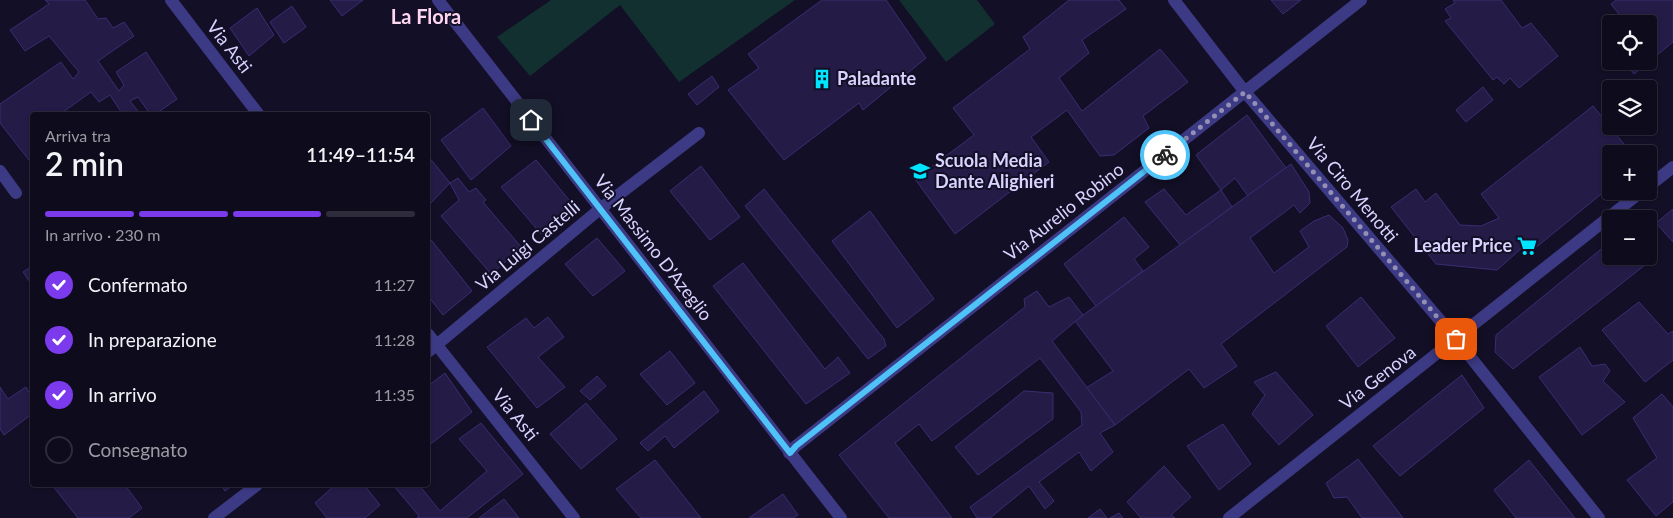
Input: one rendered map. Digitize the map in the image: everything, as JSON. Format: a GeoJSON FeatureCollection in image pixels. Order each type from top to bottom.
{"type":"FeatureCollection","features":[{"type":"Feature","properties":{"kind":"street","name":"Via Asti"},"geometry":{"type":"LineString","coordinates":[[171,0],[257,112]]}},
{"type":"Feature","properties":{"kind":"street","name":"Via Massimo D'Azeglio"},"geometry":{"type":"LineString","coordinates":[[438,0],[841,518]]}},
{"type":"Feature","properties":{"kind":"street","name":"Via Ciro Menotti"},"geometry":{"type":"LineString","coordinates":[[1174,0],[1245,92],[1456,339],[1599,518]]}},
{"type":"Feature","properties":{"kind":"street","name":"Via Aurelio Robino"},"geometry":{"type":"LineString","coordinates":[[790,453],[796,446],[1361,0]]}},
{"type":"Feature","properties":{"kind":"street","name":"Via Luigi Castelli"},"geometry":{"type":"LineString","coordinates":[[432,349],[600,209],[700,133]]}},
{"type":"Feature","properties":{"kind":"street"},"geometry":{"type":"LineString","coordinates":[[1657,180],[1673,167]]}},
{"type":"Feature","properties":{"kind":"street"},"geometry":{"type":"LineString","coordinates":[[0,171],[16,193]]}},
{"type":"Feature","properties":{"kind":"street","name":"Via Genova"},"geometry":{"type":"LineString","coordinates":[[1229,518],[1631,200]]}},
{"type":"Feature","properties":{"kind":"street","name":"Via Asti"},"geometry":{"type":"LineString","coordinates":[[432,349],[574,518]]}},
{"type":"Feature","properties":{"kind":"street"},"geometry":{"type":"LineString","coordinates":[[214,518],[254,487]]}},
{"type":"Feature","properties":{"kind":"green space"},"geometry":{"type":"Polygon","coordinates":[[[551,0],[795,0],[679,82],[620,5],[530,76],[497,37],[551,0]]]}},
{"type":"Feature","properties":{"kind":"green space"},"geometry":{"type":"Polygon","coordinates":[[[899,0],[977,0],[995,24],[946,62],[899,0]]]}},
{"type":"Feature","properties":{"kind":"building"},"geometry":{"type":"Polygon","coordinates":[[[45,0],[85,0],[98,19],[106,18],[113,28],[124,22],[134,36],[98,61],[119,91],[124,85],[116,72],[146,52],[177,99],[158,112],[149,112],[138,97],[130,101],[139,112],[121,112],[110,95],[99,102],[91,92],[63,112],[30,112],[30,161],[0,123],[0,104],[61,62],[73,79],[79,72],[49,36],[25,51],[10,30],[49,4],[45,0]]]}},
{"type":"Feature","properties":{"kind":"building"},"geometry":{"type":"Polygon","coordinates":[[[330,0],[363,0],[342,16],[330,0]]]}},
{"type":"Feature","properties":{"kind":"building","name":"Paladante"},"geometry":{"type":"Polygon","coordinates":[[[822,0],[886,0],[926,58],[863,110],[859,103],[784,160],[728,90],[759,68],[748,54],[822,0]]]}},
{"type":"Feature","properties":{"kind":"building"},"geometry":{"type":"Polygon","coordinates":[[[1069,0],[1119,0],[1126,9],[1082,40],[1089,53],[1059,78],[1082,111],[1160,49],[1188,82],[1143,116],[1149,128],[1114,155],[1100,156],[1067,110],[1031,137],[1049,162],[955,234],[915,179],[974,135],[953,108],[1030,49],[1023,37],[1069,0]]]}},
{"type":"Feature","properties":{"kind":"building"},"geometry":{"type":"Polygon","coordinates":[[[1271,0],[1301,0],[1283,14],[1271,0]]]}},
{"type":"Feature","properties":{"kind":"building"},"geometry":{"type":"Polygon","coordinates":[[[1453,0],[1501,0],[1522,28],[1531,23],[1558,56],[1519,88],[1510,78],[1504,84],[1497,77],[1493,80],[1445,21],[1451,18],[1445,9],[1455,3],[1453,0]]]}},
{"type":"Feature","properties":{"kind":"building"},"geometry":{"type":"Polygon","coordinates":[[[1616,0],[1673,0],[1673,42],[1657,55],[1657,15],[1620,15],[1611,4],[1616,0]]]}},
{"type":"Feature","properties":{"kind":"building"},"geometry":{"type":"Polygon","coordinates":[[[292,6],[306,27],[284,43],[270,22],[292,6]]]}},
{"type":"Feature","properties":{"kind":"building"},"geometry":{"type":"Polygon","coordinates":[[[257,8],[274,35],[249,56],[230,28],[257,8]]]}},
{"type":"Feature","properties":{"kind":"building"},"geometry":{"type":"Polygon","coordinates":[[[1631,70],[1639,70],[1634,74],[1631,70]]]}},
{"type":"Feature","properties":{"kind":"building"},"geometry":{"type":"Polygon","coordinates":[[[712,76],[719,87],[697,105],[688,94],[712,76]]]}},
{"type":"Feature","properties":{"kind":"building"},"geometry":{"type":"Polygon","coordinates":[[[1483,87],[1493,100],[1466,122],[1456,110],[1483,87]]]}},
{"type":"Feature","properties":{"kind":"building"},"geometry":{"type":"Polygon","coordinates":[[[1593,106],[1602,117],[1602,135],[1617,135],[1625,145],[1602,145],[1602,193],[1528,254],[1523,247],[1497,270],[1436,264],[1391,207],[1416,189],[1425,202],[1436,193],[1460,225],[1481,226],[1499,218],[1481,194],[1593,106]]]}},
{"type":"Feature","properties":{"kind":"building"},"geometry":{"type":"Polygon","coordinates":[[[483,108],[511,146],[471,180],[441,140],[483,108]]]}},
{"type":"Feature","properties":{"kind":"building"},"geometry":{"type":"Polygon","coordinates":[[[1247,115],[1286,168],[1248,196],[1235,178],[1221,190],[1196,155],[1247,115]]]}},
{"type":"Feature","properties":{"kind":"building"},"geometry":{"type":"Polygon","coordinates":[[[430,158],[450,183],[430,204],[430,158]]]}},
{"type":"Feature","properties":{"kind":"building"},"geometry":{"type":"Polygon","coordinates":[[[536,160],[574,206],[541,234],[501,187],[536,160]]]}},
{"type":"Feature","properties":{"kind":"building"},"geometry":{"type":"Polygon","coordinates":[[[1291,164],[1309,192],[1310,203],[1300,213],[1294,205],[1250,238],[1274,273],[1309,247],[1300,231],[1314,221],[1329,215],[1343,228],[1348,240],[1347,247],[1221,344],[1237,366],[1204,388],[1189,369],[1115,425],[1086,388],[1113,371],[1075,321],[1291,164]]]}},
{"type":"Feature","properties":{"kind":"building"},"geometry":{"type":"Polygon","coordinates":[[[701,166],[740,217],[710,240],[670,191],[701,166]]]}},
{"type":"Feature","properties":{"kind":"building"},"geometry":{"type":"Polygon","coordinates":[[[458,178],[469,192],[476,188],[486,200],[483,202],[522,248],[491,274],[441,216],[459,200],[450,183],[458,178]]]}},
{"type":"Feature","properties":{"kind":"building"},"geometry":{"type":"Polygon","coordinates":[[[764,189],[884,339],[886,346],[868,359],[745,206],[764,189]]]}},
{"type":"Feature","properties":{"kind":"building"},"geometry":{"type":"Polygon","coordinates":[[[1164,189],[1186,215],[1221,190],[1232,207],[1180,245],[1145,202],[1164,189]]]}},
{"type":"Feature","properties":{"kind":"building"},"geometry":{"type":"Polygon","coordinates":[[[1673,209],[1673,242],[1657,224],[1673,209]]]}},
{"type":"Feature","properties":{"kind":"building"},"geometry":{"type":"Polygon","coordinates":[[[870,211],[934,299],[897,328],[832,241],[870,211]]]}},
{"type":"Feature","properties":{"kind":"building"},"geometry":{"type":"Polygon","coordinates":[[[1124,217],[1149,247],[1134,259],[1143,271],[1096,306],[1064,264],[1124,217]]]}},
{"type":"Feature","properties":{"kind":"building"},"geometry":{"type":"Polygon","coordinates":[[[430,238],[472,291],[443,315],[430,299],[430,238]]]}},
{"type":"Feature","properties":{"kind":"building"},"geometry":{"type":"Polygon","coordinates":[[[597,238],[625,271],[593,296],[565,264],[597,238]]]}},
{"type":"Feature","properties":{"kind":"building"},"geometry":{"type":"Polygon","coordinates":[[[1602,248],[1602,265],[1645,265],[1513,369],[1495,352],[1496,335],[1602,248]]]}},
{"type":"Feature","properties":{"kind":"building"},"geometry":{"type":"Polygon","coordinates":[[[743,263],[825,369],[838,357],[850,373],[806,404],[713,286],[743,263]]]}},
{"type":"Feature","properties":{"kind":"building"},"geometry":{"type":"Polygon","coordinates":[[[30,267],[30,282],[23,272],[30,267]]]}},
{"type":"Feature","properties":{"kind":"building"},"geometry":{"type":"Polygon","coordinates":[[[1037,291],[1049,307],[1069,297],[1083,315],[1052,341],[1115,425],[1100,433],[1113,452],[1091,471],[1079,452],[1039,482],[1054,501],[1045,509],[1029,486],[990,518],[977,518],[970,507],[1082,425],[1081,412],[1040,358],[932,441],[919,424],[895,443],[952,518],[889,518],[839,455],[1025,307],[1024,299],[1037,291]]]}},
{"type":"Feature","properties":{"kind":"building"},"geometry":{"type":"Polygon","coordinates":[[[1361,297],[1395,338],[1358,367],[1326,326],[1361,297]]]}},
{"type":"Feature","properties":{"kind":"building"},"geometry":{"type":"Polygon","coordinates":[[[1639,302],[1668,334],[1673,331],[1673,360],[1645,382],[1602,330],[1639,302]]]}},
{"type":"Feature","properties":{"kind":"building"},"geometry":{"type":"Polygon","coordinates":[[[548,317],[564,337],[538,357],[565,387],[537,408],[487,347],[526,318],[534,328],[548,317]]]}},
{"type":"Feature","properties":{"kind":"building"},"geometry":{"type":"Polygon","coordinates":[[[1580,347],[1592,366],[1605,364],[1610,371],[1603,381],[1625,402],[1582,435],[1539,377],[1580,347]]]}},
{"type":"Feature","properties":{"kind":"building"},"geometry":{"type":"Polygon","coordinates":[[[670,351],[695,383],[667,405],[640,374],[670,351]]]}},
{"type":"Feature","properties":{"kind":"building"},"geometry":{"type":"Polygon","coordinates":[[[1276,372],[1313,415],[1279,445],[1252,414],[1265,395],[1254,382],[1276,372]]]}},
{"type":"Feature","properties":{"kind":"building"},"geometry":{"type":"Polygon","coordinates":[[[445,373],[472,412],[430,444],[430,384],[445,373]]]}},
{"type":"Feature","properties":{"kind":"building"},"geometry":{"type":"Polygon","coordinates":[[[1462,375],[1484,408],[1400,476],[1373,446],[1462,375]]]}},
{"type":"Feature","properties":{"kind":"building"},"geometry":{"type":"Polygon","coordinates":[[[597,376],[606,386],[590,400],[580,391],[597,376]]]}},
{"type":"Feature","properties":{"kind":"building"},"geometry":{"type":"Polygon","coordinates":[[[0,387],[8,399],[26,387],[30,394],[30,416],[4,435],[0,429],[0,387]]]}},
{"type":"Feature","properties":{"kind":"building"},"geometry":{"type":"Polygon","coordinates":[[[704,391],[719,411],[674,448],[665,436],[648,451],[640,443],[704,391]]]}},
{"type":"Feature","properties":{"kind":"building"},"geometry":{"type":"Polygon","coordinates":[[[1024,391],[1053,393],[1053,419],[978,475],[955,447],[1024,391]]]}},
{"type":"Feature","properties":{"kind":"building"},"geometry":{"type":"Polygon","coordinates":[[[1662,394],[1673,407],[1673,502],[1656,516],[1627,480],[1657,458],[1633,418],[1662,394]]]}},
{"type":"Feature","properties":{"kind":"building"},"geometry":{"type":"Polygon","coordinates":[[[586,403],[617,439],[581,469],[550,434],[586,403]]]}},
{"type":"Feature","properties":{"kind":"building"},"geometry":{"type":"Polygon","coordinates":[[[481,423],[523,474],[467,518],[417,518],[419,516],[395,487],[421,487],[440,511],[487,471],[459,439],[481,423]]]}},
{"type":"Feature","properties":{"kind":"building"},"geometry":{"type":"Polygon","coordinates":[[[1223,424],[1251,464],[1219,490],[1187,446],[1223,424]]]}},
{"type":"Feature","properties":{"kind":"building"},"geometry":{"type":"Polygon","coordinates":[[[1358,459],[1403,518],[1362,518],[1347,497],[1334,498],[1326,483],[1358,459]]]}},
{"type":"Feature","properties":{"kind":"building"},"geometry":{"type":"Polygon","coordinates":[[[655,460],[701,518],[641,518],[616,489],[655,460]]]}},
{"type":"Feature","properties":{"kind":"building"},"geometry":{"type":"Polygon","coordinates":[[[1529,460],[1575,518],[1516,518],[1494,490],[1529,460]]]}},
{"type":"Feature","properties":{"kind":"building"},"geometry":{"type":"Polygon","coordinates":[[[1164,466],[1191,497],[1171,515],[1175,518],[1141,518],[1127,502],[1164,466]]]}},
{"type":"Feature","properties":{"kind":"building"},"geometry":{"type":"Polygon","coordinates":[[[54,487],[126,487],[142,508],[129,518],[78,518],[54,487]]]}},
{"type":"Feature","properties":{"kind":"building"},"geometry":{"type":"Polygon","coordinates":[[[222,487],[230,487],[225,491],[222,487]]]}},
{"type":"Feature","properties":{"kind":"building"},"geometry":{"type":"Polygon","coordinates":[[[333,487],[366,487],[380,505],[365,518],[327,518],[315,503],[333,487]]]}},
{"type":"Feature","properties":{"kind":"building"},"geometry":{"type":"Polygon","coordinates":[[[783,494],[798,515],[793,518],[749,518],[783,494]]]}},
{"type":"Feature","properties":{"kind":"building"},"geometry":{"type":"Polygon","coordinates":[[[504,499],[519,518],[479,518],[504,499]]]}},
{"type":"Feature","properties":{"kind":"building"},"geometry":{"type":"Polygon","coordinates":[[[1100,509],[1107,518],[1088,518],[1100,509]]]}},
{"type":"Feature","properties":{"kind":"building"},"geometry":{"type":"Polygon","coordinates":[[[1119,513],[1123,518],[1110,518],[1119,513]]]}},
{"type":"Feature","properties":{"kind":"way so far"},"geometry":{"type":"LineString","coordinates":[[1165,155],[1245,92],[1456,339]]}},
{"type":"Feature","properties":{"kind":"place","name":"Paladante"},"geometry":{"type":"Point","coordinates":[822,79]}},
{"type":"Feature","properties":{"kind":"place","name":"Scuola Media Dante Alighieri"},"geometry":{"type":"Point","coordinates":[920,171]}},
{"type":"Feature","properties":{"kind":"place","name":"Leader Price"},"geometry":{"type":"Point","coordinates":[1527,246]}},
{"type":"Feature","properties":{"kind":"district","name":"La Flora"},"geometry":{"type":"Point","coordinates":[426,17]}},
{"type":"Feature","properties":{"kind":"route"},"geometry":{"type":"LineString","coordinates":[[531,120],[790,453],[796,446],[1165,155]]}}]}
